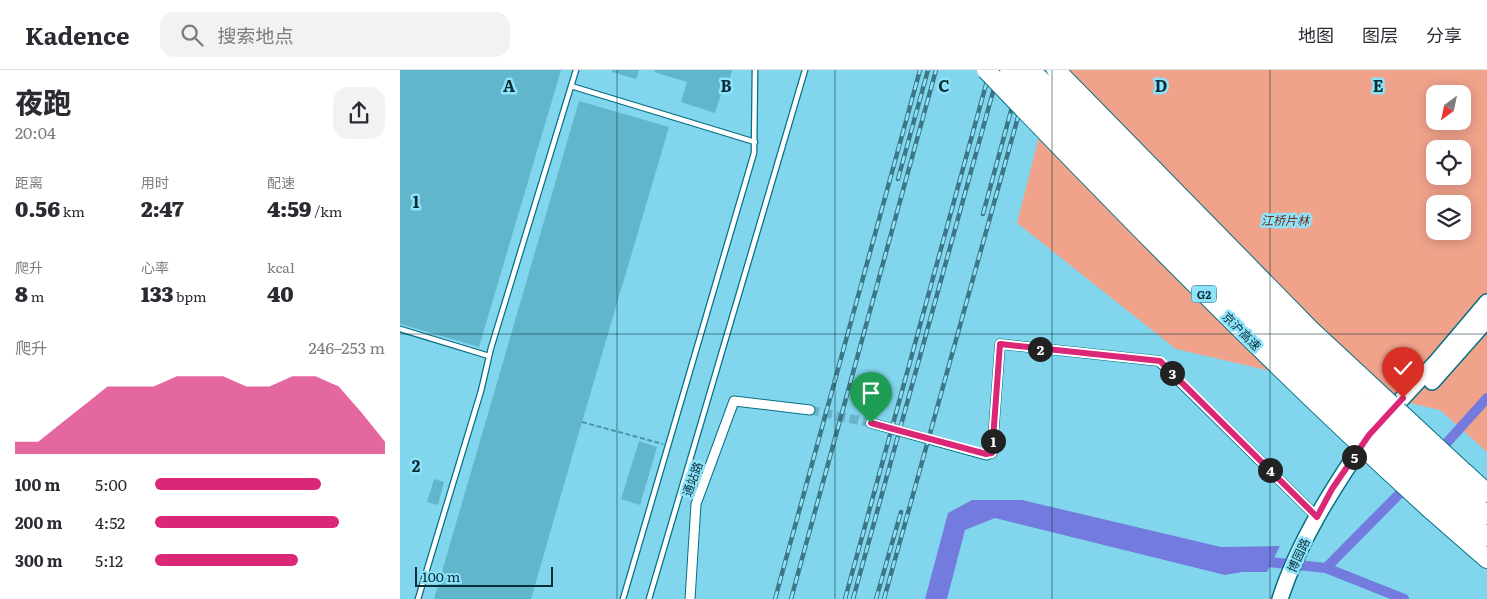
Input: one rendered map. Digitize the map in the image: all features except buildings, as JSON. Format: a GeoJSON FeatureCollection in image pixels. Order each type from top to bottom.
{"type":"FeatureCollection","features":[{"type":"Feature","properties":{"kind":"highway","name":"京沪高速"},"geometry":{"type":"LineString","coordinates":[[986,70],[1268,358],[1447,491],[1487,515]]}},
{"type":"Feature","properties":{"kind":"highway","name":"京沪高速"},"geometry":{"type":"LineString","coordinates":[[1009,70],[1229,295],[1347,410],[1447,491],[1487,493]]}},
{"type":"Feature","properties":{"kind":"highway","name":"京沪高速"},"geometry":{"type":"LineString","coordinates":[[1031,70],[1240,283],[1358,398],[1447,491],[1487,559]]}},
{"type":"Feature","properties":{"kind":"highway","name":"京沪高速"},"geometry":{"type":"LineString","coordinates":[[1056,70],[1310,329],[1487,537]]}},
{"type":"Feature","properties":{"kind":"main road","name":"博园路"},"geometry":{"type":"LineString","coordinates":[[1280,599],[1291,583],[1308,545],[1317,517],[1332,489],[1369,435],[1437,361],[1487,302]]}},
{"type":"Feature","properties":{"kind":"main road","name":"博园路"},"geometry":{"type":"LineString","coordinates":[[1308,545],[1340,493],[1376,442],[1487,320]]}},
{"type":"Feature","properties":{"kind":"main road","name":"博园路"},"geometry":{"type":"LineString","coordinates":[[1290,599],[1291,583]]}},
{"type":"Feature","properties":{"kind":"street"},"geometry":{"type":"LineString","coordinates":[[871,423],[986,454],[992,453],[1000,344],[1160,361],[1317,517]]}},
{"type":"Feature","properties":{"kind":"street","name":"通站路"},"geometry":{"type":"LineString","coordinates":[[690,599],[696,504],[734,401],[810,410]]}},
{"type":"Feature","properties":{"kind":"lane"},"geometry":{"type":"LineString","coordinates":[[418,599],[481,391],[489,356],[576,70]]}},
{"type":"Feature","properties":{"kind":"lane"},"geometry":{"type":"LineString","coordinates":[[623,599],[754,152],[755,70]]}},
{"type":"Feature","properties":{"kind":"lane"},"geometry":{"type":"LineString","coordinates":[[649,599],[805,70]]}},
{"type":"Feature","properties":{"kind":"lane"},"geometry":{"type":"LineString","coordinates":[[571,86],[755,142]]}},
{"type":"Feature","properties":{"kind":"lane"},"geometry":{"type":"LineString","coordinates":[[400,329],[489,356]]}},
{"type":"Feature","properties":{"kind":"path"},"geometry":{"type":"LineString","coordinates":[[582,422],[668,445]]}},
{"type":"Feature","properties":{"kind":"green space","name":"江桥片林"},"geometry":{"type":"Polygon","coordinates":[[[1056,70],[1487,70],[1487,452],[1440,410],[1176,349],[1017,223],[1056,70]]]}},
{"type":"Feature","properties":{"kind":"water"},"geometry":{"type":"Polygon","coordinates":[[[972,500],[1022,500],[1221,547],[1280,546],[1267,572],[1242,572],[1225,575],[995,518],[965,530],[947,599],[925,599],[948,513],[972,500]]]}},
{"type":"Feature","properties":{"kind":"waterway"},"geometry":{"type":"LineString","coordinates":[[1425,467],[1487,398]]}},
{"type":"Feature","properties":{"kind":"waterway"},"geometry":{"type":"LineString","coordinates":[[1326,568],[1408,485]]}},
{"type":"Feature","properties":{"kind":"waterway"},"geometry":{"type":"LineString","coordinates":[[1259,561],[1326,568],[1404,599]]}},
{"type":"Feature","properties":{"kind":"tunnel"},"geometry":{"type":"LineString","coordinates":[[810,410],[871,423]]}},
{"type":"Feature","properties":{"kind":"railway"},"geometry":{"type":"LineString","coordinates":[[775,599],[920,70]]}},
{"type":"Feature","properties":{"kind":"railway"},"geometry":{"type":"LineString","coordinates":[[898,179],[928,70]]}},
{"type":"Feature","properties":{"kind":"railway"},"geometry":{"type":"LineString","coordinates":[[791,599],[936,70]]}},
{"type":"Feature","properties":{"kind":"railway"},"geometry":{"type":"LineString","coordinates":[[845,599],[990,70]]}},
{"type":"Feature","properties":{"kind":"railway"},"geometry":{"type":"LineString","coordinates":[[853,599],[999,70]]}},
{"type":"Feature","properties":{"kind":"railway"},"geometry":{"type":"LineString","coordinates":[[983,214],[1022,70]]}},
{"type":"Feature","properties":{"kind":"railway"},"geometry":{"type":"LineString","coordinates":[[884,599],[1031,70]]}},
{"type":"Feature","properties":{"kind":"railway"},"geometry":{"type":"LineString","coordinates":[[876,599],[901,512]]}},
{"type":"Feature","properties":{"kind":"route"},"geometry":{"type":"LineString","coordinates":[[871,423],[986,454],[992,453],[1000,344],[1160,361],[1317,517],[1332,489],[1369,435],[1403,398]]}}]}
